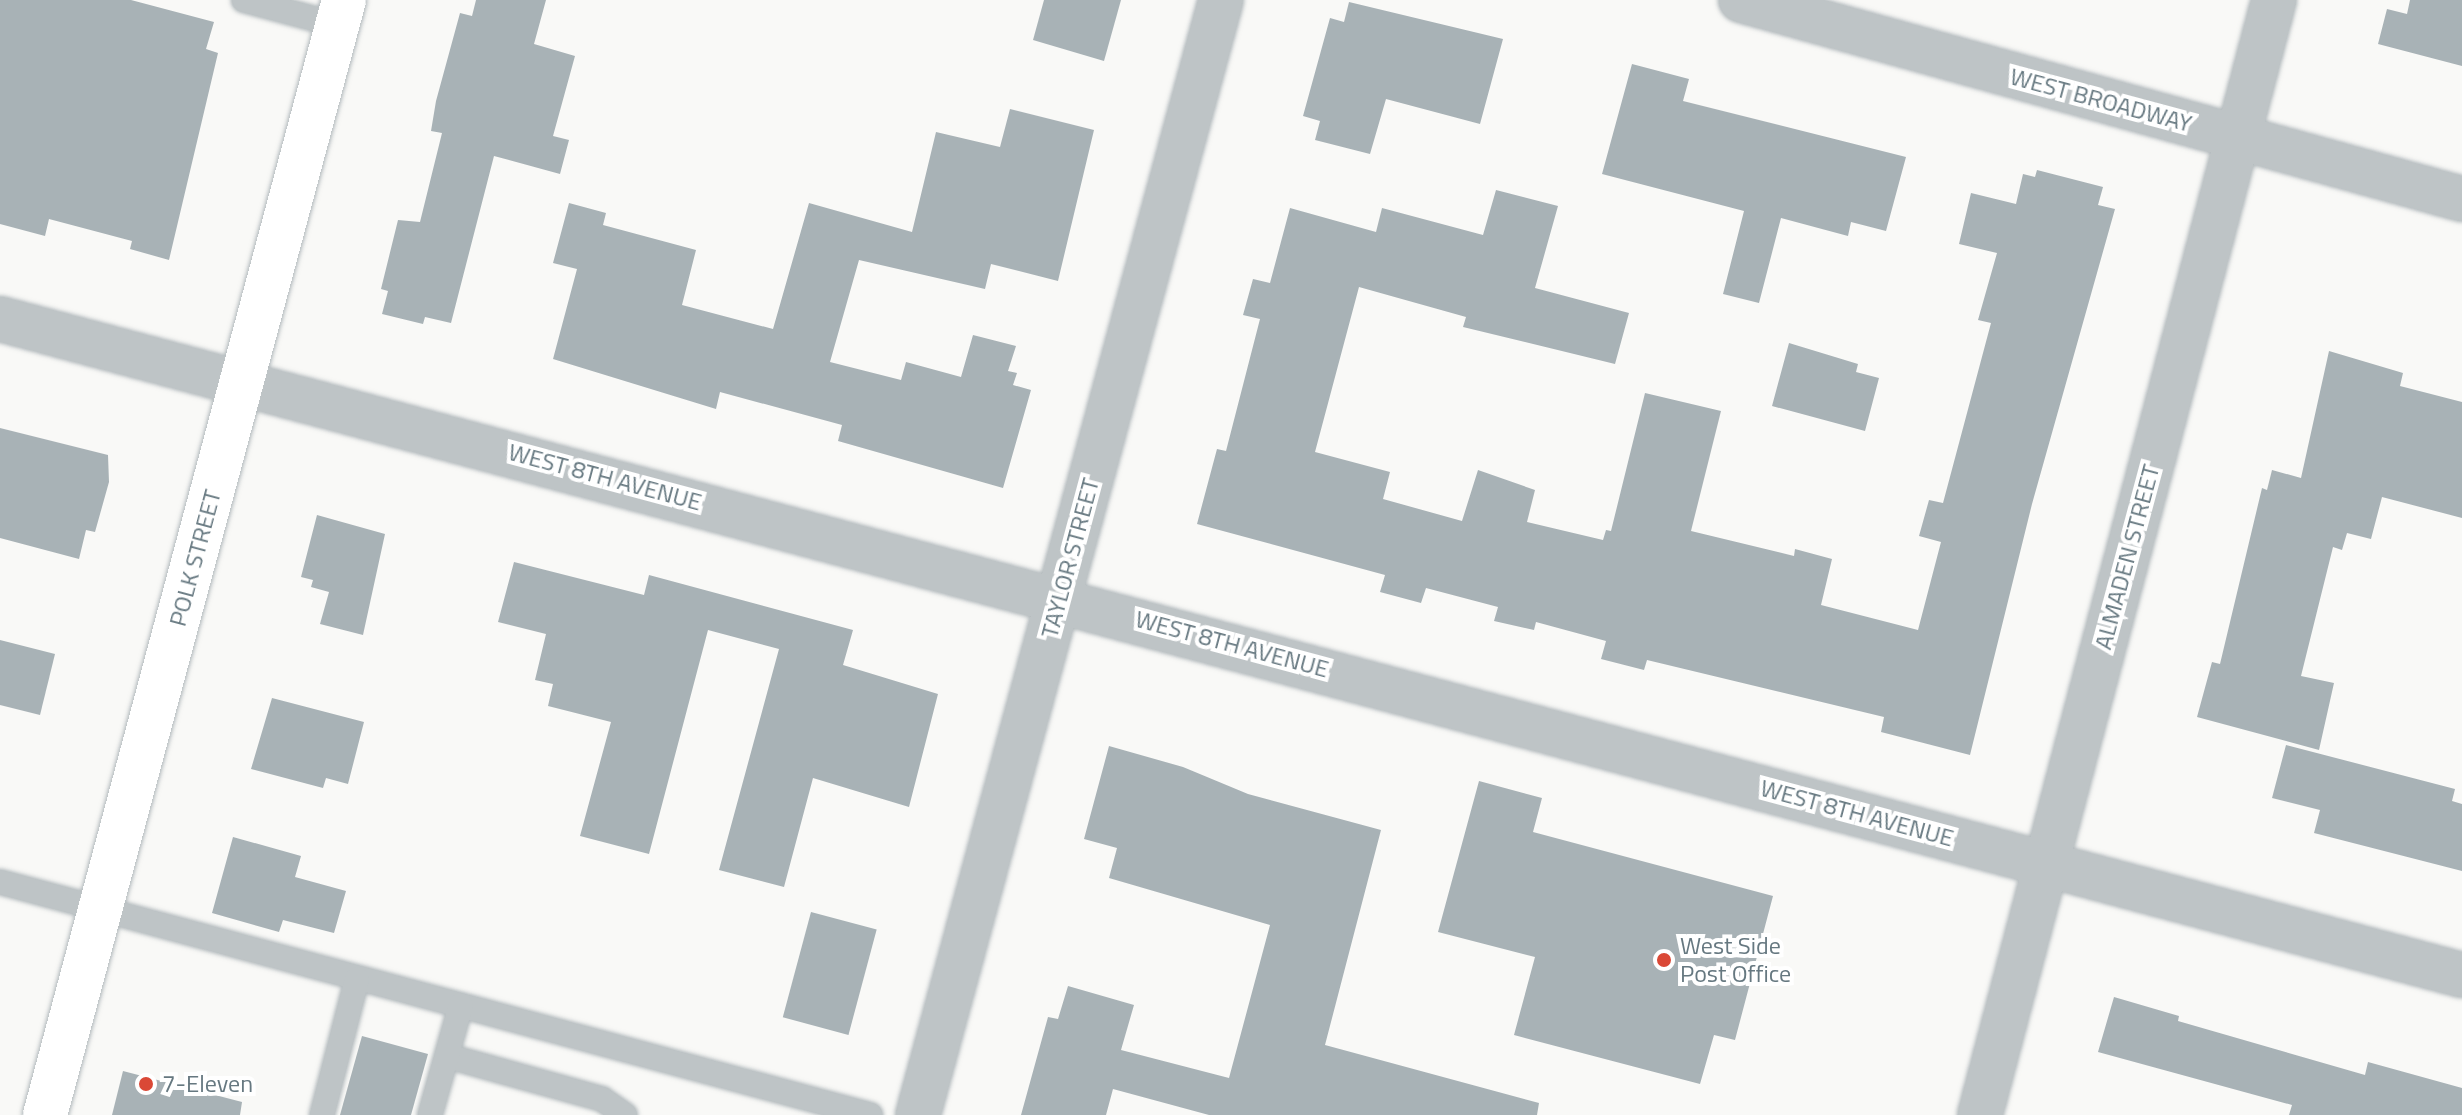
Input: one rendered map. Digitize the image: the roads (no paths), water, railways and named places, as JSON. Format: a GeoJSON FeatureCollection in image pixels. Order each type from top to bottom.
{"type":"FeatureCollection","features":[{"type":"Feature","properties":{"kind":"street","name":"TAYLOR STREET"},"geometry":{"type":"LineString","coordinates":[[918,1115],[1221,0]]}},
{"type":"Feature","properties":{"kind":"street","name":"WEST BROADWAY"},"geometry":{"type":"LineString","coordinates":[[1741,0],[2462,199]]}},
{"type":"Feature","properties":{"kind":"street","name":"ALMADEN STREET"},"geometry":{"type":"LineString","coordinates":[[1980,1115],[2274,0]]}},
{"type":"Feature","properties":{"kind":"street","name":"POLK STREET"},"geometry":{"type":"LineString","coordinates":[[45,1115],[341,13]]}},
{"type":"Feature","properties":{"kind":"street","name":"WEST 8TH AVENUE"},"geometry":{"type":"LineString","coordinates":[[0,319],[1059,598],[2462,975]]}},
{"type":"Feature","properties":{"kind":"lane"},"geometry":{"type":"LineString","coordinates":[[244,0],[341,13]]}},
{"type":"Feature","properties":{"kind":"lane"},"geometry":{"type":"LineString","coordinates":[[0,882],[870,1115]]}},
{"type":"Feature","properties":{"kind":"lane"},"geometry":{"type":"LineString","coordinates":[[322,1115],[338,1090],[357,979]]}},
{"type":"Feature","properties":{"kind":"lane"},"geometry":{"type":"LineString","coordinates":[[422,1114],[447,1056],[461,1005]]}},
{"type":"Feature","properties":{"kind":"lane"},"geometry":{"type":"LineString","coordinates":[[447,1056],[602,1099],[625,1115]]}},
{"type":"Feature","properties":{"kind":"place","name":"West Side Post Office"},"geometry":{"type":"Point","coordinates":[1664,960]}},
{"type":"Feature","properties":{"kind":"place","name":"7-Eleven"},"geometry":{"type":"Point","coordinates":[146,1084]}}]}
